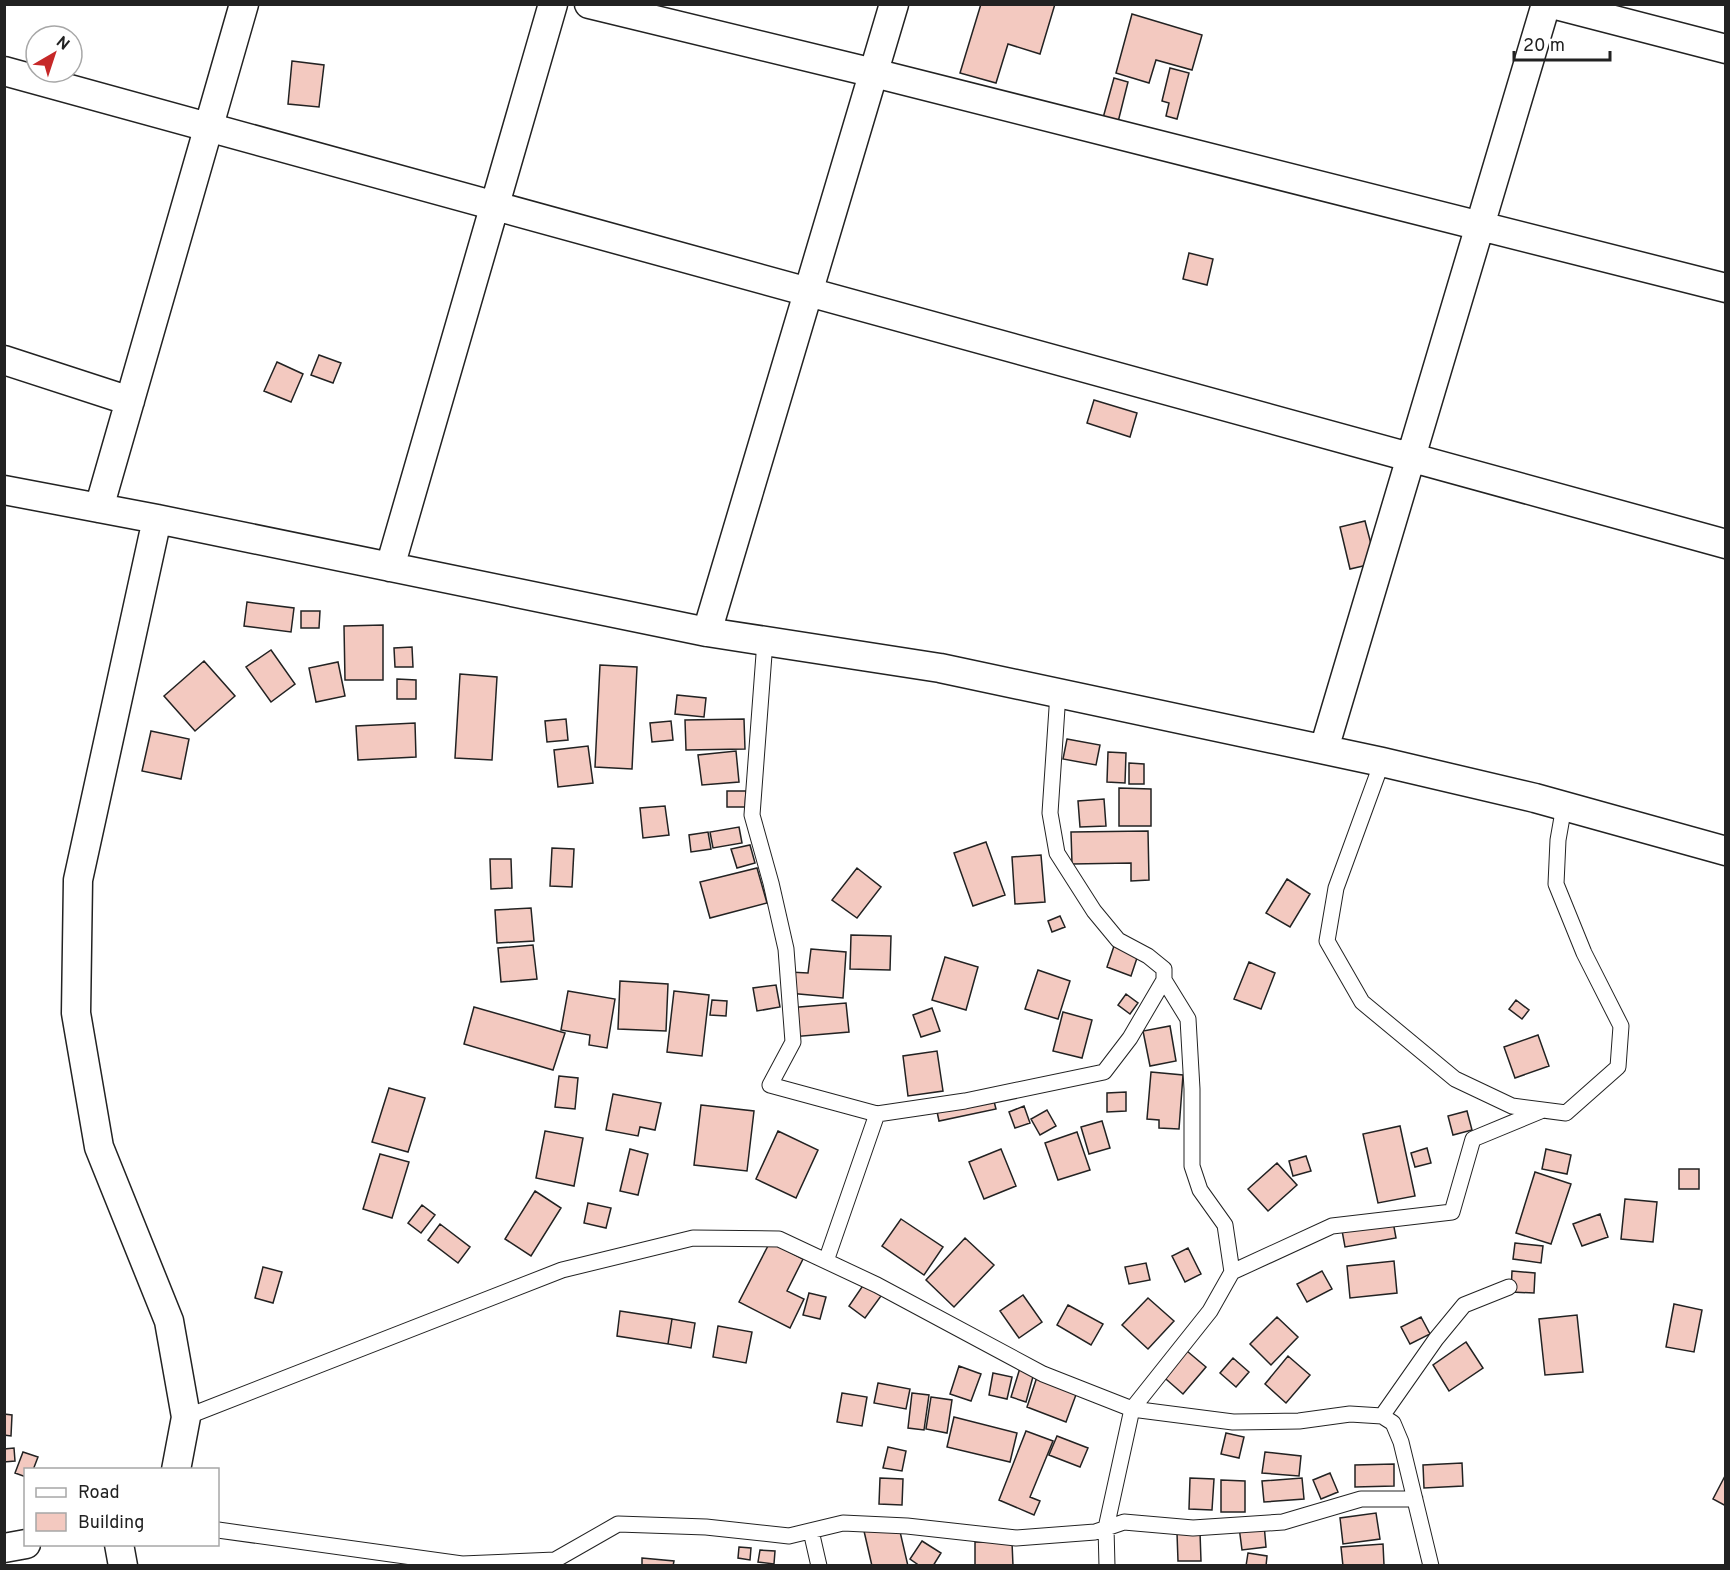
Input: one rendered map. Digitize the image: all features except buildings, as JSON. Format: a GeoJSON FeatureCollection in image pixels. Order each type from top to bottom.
{"type":"FeatureCollection","features":[{"type":"Feature","properties":{"kind":"street"},"geometry":{"type":"LineString","coordinates":[[99,508],[243,4]]}},
{"type":"Feature","properties":{"kind":"street"},"geometry":{"type":"LineString","coordinates":[[390,567],[553,4]]}},
{"type":"Feature","properties":{"kind":"street"},"geometry":{"type":"LineString","coordinates":[[589,4],[874,73],[1725,288]]}},
{"type":"Feature","properties":{"kind":"street"},"geometry":{"type":"LineString","coordinates":[[707,632],[894,4]]}},
{"type":"Feature","properties":{"kind":"street"},"geometry":{"type":"LineString","coordinates":[[1324,749],[1546,4]]}},
{"type":"Feature","properties":{"kind":"street"},"geometry":{"type":"LineString","coordinates":[[1552,4],[1725,49]]}},
{"type":"Feature","properties":{"kind":"street"},"geometry":{"type":"LineString","coordinates":[[4,71],[1725,544]]}},
{"type":"Feature","properties":{"kind":"street"},"geometry":{"type":"LineString","coordinates":[[4,360],[130,401]]}},
{"type":"Feature","properties":{"kind":"street"},"geometry":{"type":"LineString","coordinates":[[4,490],[157,519],[707,632],[940,668],[1382,762],[1564,806],[1725,850]]}},
{"type":"Feature","properties":{"kind":"street"},"geometry":{"type":"LineString","coordinates":[[157,519],[78,880],[76,1013],[99,1147],[169,1321],[186,1417],[176,1468]]}},
{"type":"Feature","properties":{"kind":"street"},"geometry":{"type":"LineString","coordinates":[[4,1548],[24,1544]]}},
{"type":"Feature","properties":{"kind":"street"},"geometry":{"type":"LineString","coordinates":[[119,1546],[123,1566]]}},
{"type":"Feature","properties":{"kind":"lane"},"geometry":{"type":"LineString","coordinates":[[765,641],[752,815],[786,949],[793,1042],[770,1085],[877,1114],[965,1101],[1104,1072],[1131,1038],[1164,980],[1164,969],[1148,956],[1118,940],[1094,911],[1057,853],[1050,813],[1058,693]]}},
{"type":"Feature","properties":{"kind":"lane"},"geometry":{"type":"LineString","coordinates":[[1382,762],[1336,888],[1327,941],[1362,1002],[1455,1079],[1512,1106],[1566,1113],[1618,1067],[1621,1026],[1584,953],[1556,884],[1558,840],[1564,806]]}},
{"type":"Feature","properties":{"kind":"lane"},"geometry":{"type":"LineString","coordinates":[[1164,980],[1188,1019],[1192,1089],[1192,1166],[1200,1190],[1225,1225],[1232,1272]]}},
{"type":"Feature","properties":{"kind":"lane"},"geometry":{"type":"LineString","coordinates":[[1107,1566],[1106,1528],[1132,1409],[1210,1311],[1232,1272],[1332,1226],[1452,1212],[1473,1139],[1543,1110]]}},
{"type":"Feature","properties":{"kind":"lane"},"geometry":{"type":"LineString","coordinates":[[826,1261],[877,1114]]}},
{"type":"Feature","properties":{"kind":"lane"},"geometry":{"type":"LineString","coordinates":[[186,1417],[562,1270],[693,1238],[779,1239],[878,1285],[1043,1374],[1132,1409],[1233,1422],[1299,1421],[1350,1414],[1382,1416],[1393,1423],[1401,1442],[1431,1566]]}},
{"type":"Feature","properties":{"kind":"lane"},"geometry":{"type":"LineString","coordinates":[[1382,1416],[1436,1339],[1464,1305],[1509,1287]]}},
{"type":"Feature","properties":{"kind":"lane"},"geometry":{"type":"LineString","coordinates":[[219,1530],[462,1564],[555,1560],[618,1524],[706,1527],[789,1536],[843,1523],[907,1526],[1016,1538],[1095,1532],[1124,1522],[1193,1528],[1283,1522],[1360,1499],[1415,1499]]}},
{"type":"Feature","properties":{"kind":"lane"},"geometry":{"type":"LineString","coordinates":[[811,1531],[819,1566]]}}]}
